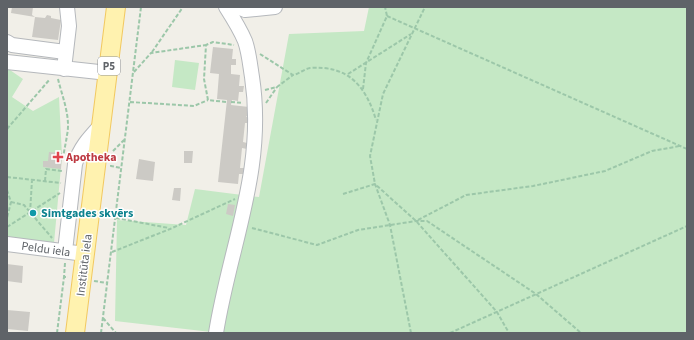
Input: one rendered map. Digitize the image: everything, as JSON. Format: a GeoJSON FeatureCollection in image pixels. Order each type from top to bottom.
{"type":"FeatureCollection","features":[{"type":"Feature","properties":{"kind":"main road","name":"Institūta iela"},"geometry":{"type":"LineString","coordinates":[[75,333],[116,7]]}},
{"type":"Feature","properties":{"kind":"street"},"geometry":{"type":"LineString","coordinates":[[61,68],[69,26],[67,7]]}},
{"type":"Feature","properties":{"kind":"street"},"geometry":{"type":"LineString","coordinates":[[216,333],[241,215],[247,197],[254,145],[254,92],[242,47],[244,39],[226,7]]}},
{"type":"Feature","properties":{"kind":"street"},"geometry":{"type":"LineString","coordinates":[[238,7],[245,10],[268,7]]}},
{"type":"Feature","properties":{"kind":"street"},"geometry":{"type":"LineString","coordinates":[[7,42],[12,45],[65,52]]}},
{"type":"Feature","properties":{"kind":"street"},"geometry":{"type":"LineString","coordinates":[[7,62],[108,73]]}},
{"type":"Feature","properties":{"kind":"street"},"geometry":{"type":"LineString","coordinates":[[60,251],[77,154],[85,142],[102,124]]}},
{"type":"Feature","properties":{"kind":"street","name":"Peldu iela"},"geometry":{"type":"LineString","coordinates":[[7,244],[86,254]]}},
{"type":"Feature","properties":{"kind":"path"},"geometry":{"type":"LineString","coordinates":[[101,333],[141,7]]}},
{"type":"Feature","properties":{"kind":"path"},"geometry":{"type":"LineString","coordinates":[[134,73],[151,53],[183,7]]}},
{"type":"Feature","properties":{"kind":"path"},"geometry":{"type":"LineString","coordinates":[[363,89],[366,63],[387,16],[385,7]]}},
{"type":"Feature","properties":{"kind":"path"},"geometry":{"type":"LineString","coordinates":[[411,333],[390,225],[375,184],[370,156],[376,121],[383,94],[425,7]]}},
{"type":"Feature","properties":{"kind":"path"},"geometry":{"type":"LineString","coordinates":[[387,16],[415,27],[687,149]]}},
{"type":"Feature","properties":{"kind":"path"},"geometry":{"type":"LineString","coordinates":[[348,74],[412,34]]}},
{"type":"Feature","properties":{"kind":"path"},"geometry":{"type":"LineString","coordinates":[[151,53],[206,45],[213,42],[242,47],[263,55],[293,75]]}},
{"type":"Feature","properties":{"kind":"path"},"geometry":{"type":"LineString","coordinates":[[206,45],[204,79],[208,100]]}},
{"type":"Feature","properties":{"kind":"path"},"geometry":{"type":"LineString","coordinates":[[7,129],[61,68]]}},
{"type":"Feature","properties":{"kind":"path"},"geometry":{"type":"LineString","coordinates":[[61,68],[68,134],[64,144]]}},
{"type":"Feature","properties":{"kind":"path"},"geometry":{"type":"LineString","coordinates":[[254,92],[277,88],[293,75],[308,68],[322,68],[348,74],[363,89],[371,104],[376,121]]}},
{"type":"Feature","properties":{"kind":"path"},"geometry":{"type":"LineString","coordinates":[[130,102],[194,106],[208,100],[226,102]]}},
{"type":"Feature","properties":{"kind":"path"},"geometry":{"type":"LineString","coordinates":[[122,168],[111,166],[113,151],[125,139]]}},
{"type":"Feature","properties":{"kind":"path"},"geometry":{"type":"LineString","coordinates":[[416,221],[466,195],[532,186],[605,171],[652,151],[681,146]]}},
{"type":"Feature","properties":{"kind":"path"},"geometry":{"type":"LineString","coordinates":[[45,181],[46,169],[62,170]]}},
{"type":"Feature","properties":{"kind":"path"},"geometry":{"type":"LineString","coordinates":[[7,177],[65,184]]}},
{"type":"Feature","properties":{"kind":"path"},"geometry":{"type":"LineString","coordinates":[[30,213],[32,180]]}},
{"type":"Feature","properties":{"kind":"path"},"geometry":{"type":"LineString","coordinates":[[344,194],[375,184]]}},
{"type":"Feature","properties":{"kind":"path"},"geometry":{"type":"LineString","coordinates":[[375,184],[416,221],[497,312],[508,333]]}},
{"type":"Feature","properties":{"kind":"path"},"geometry":{"type":"LineString","coordinates":[[7,190],[11,202],[7,218]]}},
{"type":"Feature","properties":{"kind":"path"},"geometry":{"type":"LineString","coordinates":[[7,227],[63,190],[63,197]]}},
{"type":"Feature","properties":{"kind":"path"},"geometry":{"type":"LineString","coordinates":[[112,252],[170,229],[238,197],[247,197]]}},
{"type":"Feature","properties":{"kind":"path"},"geometry":{"type":"LineString","coordinates":[[11,202],[24,205],[57,243],[60,251]]}},
{"type":"Feature","properties":{"kind":"path"},"geometry":{"type":"LineString","coordinates":[[241,215],[254,230],[317,245],[358,230],[416,221],[427,222],[536,294],[581,333]]}},
{"type":"Feature","properties":{"kind":"path"},"geometry":{"type":"LineString","coordinates":[[116,218],[170,229]]}},
{"type":"Feature","properties":{"kind":"path"},"geometry":{"type":"LineString","coordinates":[[450,333],[687,226]]}},
{"type":"Feature","properties":{"kind":"path"},"geometry":{"type":"LineString","coordinates":[[57,333],[64,277]]}},
{"type":"Feature","properties":{"kind":"path"},"geometry":{"type":"LineString","coordinates":[[103,318],[116,333]]}},
{"type":"Feature","properties":{"kind":"green space"},"geometry":{"type":"Polygon","coordinates":[[[369,7],[687,7],[687,333],[220,333],[115,321],[117,220],[186,225],[195,189],[259,197],[289,34],[364,31],[369,7]]]}},
{"type":"Feature","properties":{"kind":"green space"},"geometry":{"type":"Polygon","coordinates":[[[175,60],[199,63],[195,90],[172,87],[175,60]]]}},
{"type":"Feature","properties":{"kind":"green space"},"geometry":{"type":"Polygon","coordinates":[[[7,68],[23,79],[12,97],[33,111],[59,97],[62,156],[54,243],[7,238],[7,68]]]}},
{"type":"Feature","properties":{"kind":"building"},"geometry":{"type":"Polygon","coordinates":[[[12,7],[33,7],[32,15],[35,17],[11,13],[12,7]]]}},
{"type":"Feature","properties":{"kind":"building"},"geometry":{"type":"Polygon","coordinates":[[[47,15],[51,16],[51,18],[61,20],[58,40],[32,37],[35,17],[45,18],[47,15]]]}},
{"type":"Feature","properties":{"kind":"building"},"geometry":{"type":"Polygon","coordinates":[[[213,47],[233,49],[232,59],[236,59],[236,65],[231,65],[231,74],[240,75],[239,86],[244,86],[243,92],[239,92],[238,101],[232,100],[231,105],[249,107],[248,115],[246,117],[250,117],[249,123],[245,123],[243,142],[247,143],[247,149],[242,148],[240,168],[244,168],[244,174],[239,174],[238,184],[218,182],[227,100],[217,99],[219,74],[210,73],[213,47]]]}},
{"type":"Feature","properties":{"kind":"building"},"geometry":{"type":"Polygon","coordinates":[[[184,151],[193,151],[192,163],[184,163],[184,151]]]}},
{"type":"Feature","properties":{"kind":"building"},"geometry":{"type":"Polygon","coordinates":[[[49,152],[62,153],[61,169],[43,167],[43,161],[48,161],[49,152]]]}},
{"type":"Feature","properties":{"kind":"building"},"geometry":{"type":"Polygon","coordinates":[[[139,159],[155,162],[153,181],[136,179],[139,159]]]}},
{"type":"Feature","properties":{"kind":"building"},"geometry":{"type":"Polygon","coordinates":[[[174,188],[181,188],[180,201],[172,200],[174,188]]]}},
{"type":"Feature","properties":{"kind":"building"},"geometry":{"type":"Polygon","coordinates":[[[228,204],[235,205],[233,216],[226,214],[228,204]]]}},
{"type":"Feature","properties":{"kind":"building"},"geometry":{"type":"Polygon","coordinates":[[[7,264],[23,266],[22,283],[7,281],[7,264]]]}},
{"type":"Feature","properties":{"kind":"building"},"geometry":{"type":"Polygon","coordinates":[[[7,310],[30,312],[28,331],[7,329],[7,310]]]}},
{"type":"Feature","properties":{"kind":"place","name":"Apotheka"},"geometry":{"type":"Point","coordinates":[58,157]}},
{"type":"Feature","properties":{"kind":"place","name":"Simtgades skvērs"},"geometry":{"type":"Point","coordinates":[33,213]}}]}
